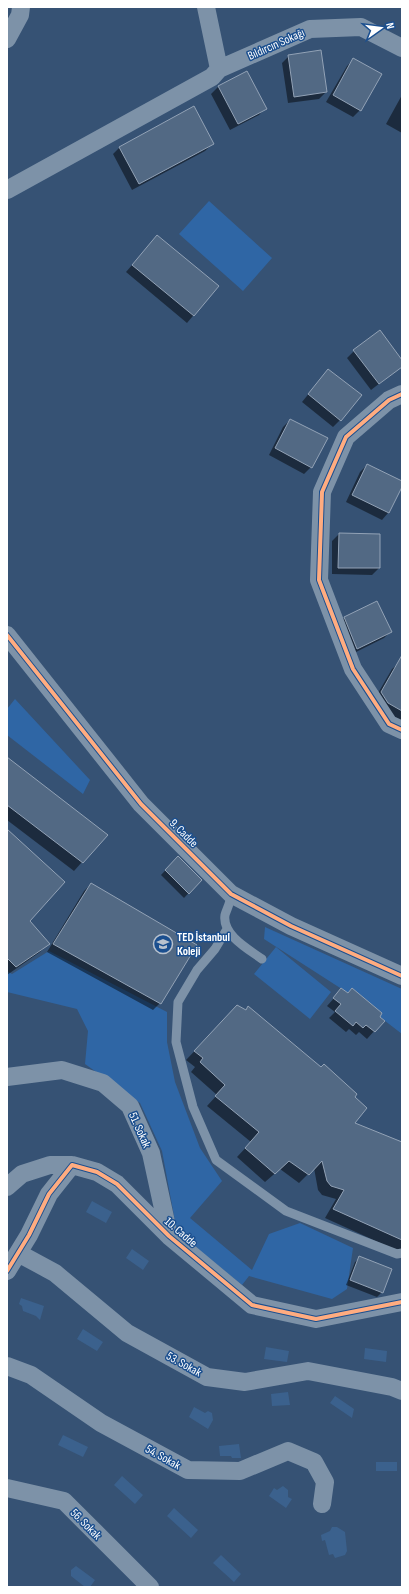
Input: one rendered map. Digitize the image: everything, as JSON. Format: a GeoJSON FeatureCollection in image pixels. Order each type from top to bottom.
{"type":"FeatureCollection","features":[{"type":"Feature","properties":{"kind":"street"},"geometry":{"type":"LineString","coordinates":[[7,39],[20,15],[21,7]]}},
{"type":"Feature","properties":{"kind":"street"},"geometry":{"type":"LineString","coordinates":[[206,7],[219,69]]}},
{"type":"Feature","properties":{"kind":"street","name":"Bıldırcın Sokağı"},"geometry":{"type":"LineString","coordinates":[[7,190],[212,77],[219,69],[310,29],[361,27],[402,48]]}},
{"type":"Feature","properties":{"kind":"street"},"geometry":{"type":"LineString","coordinates":[[402,394],[389,400],[346,437],[322,492],[319,580],[353,670],[389,724],[402,730]]}},
{"type":"Feature","properties":{"kind":"street","name":"9. Cadde"},"geometry":{"type":"LineString","coordinates":[[7,635],[141,804],[231,894],[291,926],[402,976]]}},
{"type":"Feature","properties":{"kind":"street","name":"51. Sokak"},"geometry":{"type":"LineString","coordinates":[[7,1077],[62,1070],[103,1083],[130,1106],[151,1153],[169,1236]]}},
{"type":"Feature","properties":{"kind":"street","name":"10. Cadde"},"geometry":{"type":"LineString","coordinates":[[7,1187],[22,1174],[50,1165],[72,1166],[97,1172],[116,1184],[169,1236],[252,1305],[316,1318],[402,1302]]}},
{"type":"Feature","properties":{"kind":"street"},"geometry":{"type":"LineString","coordinates":[[7,1271],[49,1194],[72,1166]]}},
{"type":"Feature","properties":{"kind":"street","name":"53. Sokak"},"geometry":{"type":"LineString","coordinates":[[18,1253],[55,1273],[127,1333],[207,1377],[245,1382],[308,1372],[392,1387],[402,1392]]}},
{"type":"Feature","properties":{"kind":"street","name":"54. Sokak"},"geometry":{"type":"LineString","coordinates":[[7,1366],[31,1375],[101,1423],[188,1470],[240,1471],[288,1451],[314,1462],[325,1482],[322,1504]]}},
{"type":"Feature","properties":{"kind":"street","name":"56. Sokak"},"geometry":{"type":"LineString","coordinates":[[7,1488],[64,1501],[150,1587]]}},
{"type":"Feature","properties":{"kind":"lane"},"geometry":{"type":"LineString","coordinates":[[231,894],[225,916],[227,930],[241,944],[262,959]]}},
{"type":"Feature","properties":{"kind":"lane"},"geometry":{"type":"LineString","coordinates":[[227,930],[215,949],[197,970],[178,1002],[176,1042],[193,1108],[216,1160],[286,1210],[397,1254],[402,1254]]}},
{"type":"Feature","properties":{"kind":"shaded area"},"geometry":{"type":"Polygon","coordinates":[[[209,201],[272,258],[243,291],[179,234],[209,201]]]}},
{"type":"Feature","properties":{"kind":"shaded area"},"geometry":{"type":"Polygon","coordinates":[[[15,699],[90,780],[83,794],[7,735],[7,709],[15,699]]]}},
{"type":"Feature","properties":{"kind":"shaded area"},"geometry":{"type":"Polygon","coordinates":[[[265,927],[402,989],[402,1034],[380,1017],[382,1013],[352,988],[348,993],[264,939],[265,927]]]}},
{"type":"Feature","properties":{"kind":"shaded area"},"geometry":{"type":"Polygon","coordinates":[[[276,947],[331,992],[310,1019],[254,974],[276,947]]]}},
{"type":"Feature","properties":{"kind":"shaded area"},"geometry":{"type":"Polygon","coordinates":[[[49,951],[167,1012],[167,1042],[175,1082],[200,1148],[222,1181],[190,1218],[252,1270],[269,1234],[300,1223],[353,1248],[347,1289],[332,1299],[249,1276],[242,1285],[177,1232],[162,1151],[140,1103],[85,1064],[88,1031],[77,1009],[7,992],[7,971],[12,974],[49,951]]]}},
{"type":"Feature","properties":{"kind":"shaded area"},"geometry":{"type":"Polygon","coordinates":[[[92,1201],[112,1212],[106,1223],[86,1212],[92,1201]]]}},
{"type":"Feature","properties":{"kind":"shaded area"},"geometry":{"type":"Polygon","coordinates":[[[132,1249],[149,1261],[143,1270],[126,1258],[132,1249]]]}},
{"type":"Feature","properties":{"kind":"shaded area"},"geometry":{"type":"Polygon","coordinates":[[[21,1298],[44,1306],[40,1320],[36,1316],[23,1311],[22,1306],[19,1304],[21,1298]]]}},
{"type":"Feature","properties":{"kind":"shaded area"},"geometry":{"type":"Polygon","coordinates":[[[83,1329],[103,1342],[97,1351],[77,1339],[83,1329]]]}},
{"type":"Feature","properties":{"kind":"shaded area"},"geometry":{"type":"Polygon","coordinates":[[[266,1347],[289,1351],[287,1362],[264,1359],[266,1347]]]}},
{"type":"Feature","properties":{"kind":"shaded area"},"geometry":{"type":"Polygon","coordinates":[[[365,1348],[387,1351],[386,1362],[364,1359],[365,1348]]]}},
{"type":"Feature","properties":{"kind":"shaded area"},"geometry":{"type":"Polygon","coordinates":[[[288,1392],[290,1405],[272,1406],[271,1394],[288,1392]]]}},
{"type":"Feature","properties":{"kind":"shaded area"},"geometry":{"type":"Polygon","coordinates":[[[335,1396],[354,1409],[352,1418],[330,1403],[335,1396]]]}},
{"type":"Feature","properties":{"kind":"shaded area"},"geometry":{"type":"Polygon","coordinates":[[[194,1407],[205,1413],[208,1411],[212,1413],[213,1420],[208,1429],[189,1417],[194,1407]]]}},
{"type":"Feature","properties":{"kind":"shaded area"},"geometry":{"type":"Polygon","coordinates":[[[63,1435],[88,1447],[83,1457],[58,1445],[63,1435]]]}},
{"type":"Feature","properties":{"kind":"shaded area"},"geometry":{"type":"Polygon","coordinates":[[[239,1444],[241,1458],[220,1456],[219,1446],[239,1444]]]}},
{"type":"Feature","properties":{"kind":"shaded area"},"geometry":{"type":"Polygon","coordinates":[[[376,1462],[397,1462],[397,1471],[376,1471],[376,1462]]]}},
{"type":"Feature","properties":{"kind":"shaded area"},"geometry":{"type":"Polygon","coordinates":[[[122,1476],[143,1495],[135,1504],[114,1485],[122,1476]]]}},
{"type":"Feature","properties":{"kind":"shaded area"},"geometry":{"type":"Polygon","coordinates":[[[283,1486],[288,1490],[288,1497],[292,1499],[286,1508],[269,1496],[274,1488],[277,1490],[283,1486]]]}},
{"type":"Feature","properties":{"kind":"shaded area"},"geometry":{"type":"Polygon","coordinates":[[[174,1508],[198,1530],[191,1538],[167,1516],[174,1508]]]}},
{"type":"Feature","properties":{"kind":"shaded area"},"geometry":{"type":"Polygon","coordinates":[[[332,1527],[337,1527],[345,1532],[347,1551],[345,1555],[335,1558],[333,1554],[329,1555],[325,1540],[322,1541],[321,1535],[330,1531],[332,1527]]]}},
{"type":"Feature","properties":{"kind":"shaded area"},"geometry":{"type":"Polygon","coordinates":[[[221,1555],[241,1574],[234,1582],[213,1563],[221,1555]]]}},
{"type":"Feature","properties":{"kind":"shaded area"},"geometry":{"type":"Polygon","coordinates":[[[76,1566],[95,1580],[90,1587],[85,1587],[71,1576],[71,1570],[76,1566]]]}},
{"type":"Feature","properties":{"kind":"building"},"geometry":{"type":"Polygon","coordinates":[[[321,50],[327,92],[294,97],[288,55],[321,50]]]}},
{"type":"Feature","properties":{"kind":"building"},"geometry":{"type":"Polygon","coordinates":[[[353,58],[382,74],[361,111],[333,95],[353,58]]]}},
{"type":"Feature","properties":{"kind":"building"},"geometry":{"type":"Polygon","coordinates":[[[247,71],[267,109],[238,124],[218,86],[247,71]]]}},
{"type":"Feature","properties":{"kind":"building"},"geometry":{"type":"Polygon","coordinates":[[[194,106],[214,144],[139,184],[119,147],[194,106]]]}},
{"type":"Feature","properties":{"kind":"building"},"geometry":{"type":"Polygon","coordinates":[[[157,235],[219,286],[194,316],[132,265],[157,235]]]}},
{"type":"Feature","properties":{"kind":"building"},"geometry":{"type":"Polygon","coordinates":[[[380,330],[402,360],[402,367],[379,384],[353,350],[380,330]]]}},
{"type":"Feature","properties":{"kind":"building"},"geometry":{"type":"Polygon","coordinates":[[[328,369],[362,395],[341,421],[308,394],[328,369]]]}},
{"type":"Feature","properties":{"kind":"building"},"geometry":{"type":"Polygon","coordinates":[[[290,419],[328,438],[312,468],[275,448],[290,419]]]}},
{"type":"Feature","properties":{"kind":"building"},"geometry":{"type":"Polygon","coordinates":[[[367,464],[402,481],[402,487],[389,513],[352,495],[367,464]]]}},
{"type":"Feature","properties":{"kind":"building"},"geometry":{"type":"Polygon","coordinates":[[[339,533],[380,534],[380,568],[338,568],[339,533]]]}},
{"type":"Feature","properties":{"kind":"building"},"geometry":{"type":"Polygon","coordinates":[[[377,601],[392,632],[357,649],[344,617],[377,601]]]}},
{"type":"Feature","properties":{"kind":"building"},"geometry":{"type":"Polygon","coordinates":[[[402,655],[402,711],[388,703],[381,692],[402,655]]]}},
{"type":"Feature","properties":{"kind":"building"},"geometry":{"type":"Polygon","coordinates":[[[7,757],[108,835],[83,863],[7,805],[7,757]]]}},
{"type":"Feature","properties":{"kind":"building"},"geometry":{"type":"Polygon","coordinates":[[[7,829],[65,882],[30,921],[50,944],[16,967],[7,958],[7,829]]]}},
{"type":"Feature","properties":{"kind":"building"},"geometry":{"type":"Polygon","coordinates":[[[178,856],[202,880],[189,894],[165,870],[178,856]]]}},
{"type":"Feature","properties":{"kind":"building"},"geometry":{"type":"Polygon","coordinates":[[[91,883],[197,945],[161,1004],[53,944],[91,883]]]}},
{"type":"Feature","properties":{"kind":"building"},"geometry":{"type":"Polygon","coordinates":[[[341,988],[348,993],[352,988],[382,1013],[380,1017],[385,1021],[375,1032],[366,1025],[363,1028],[356,1022],[353,1026],[335,1011],[341,1004],[333,998],[341,988]]]}},
{"type":"Feature","properties":{"kind":"building"},"geometry":{"type":"Polygon","coordinates":[[[237,1005],[246,1010],[248,1006],[321,1067],[324,1064],[357,1094],[355,1097],[367,1108],[355,1123],[402,1142],[402,1240],[333,1209],[344,1190],[331,1186],[327,1181],[322,1161],[309,1175],[289,1161],[275,1174],[245,1148],[259,1132],[215,1096],[225,1085],[200,1062],[203,1058],[194,1051],[237,1005]]]}},
{"type":"Feature","properties":{"kind":"building"},"geometry":{"type":"Polygon","coordinates":[[[359,1256],[392,1269],[383,1293],[350,1280],[359,1256]]]}},
{"type":"Feature","properties":{"kind":"cycle path"},"geometry":{"type":"LineString","coordinates":[[402,394],[389,400],[346,437],[322,492],[319,580],[353,669],[389,724],[402,730]]}},
{"type":"Feature","properties":{"kind":"cycle path"},"geometry":{"type":"LineString","coordinates":[[7,635],[141,804],[231,894],[291,926],[402,976]]}},
{"type":"Feature","properties":{"kind":"cycle path"},"geometry":{"type":"LineString","coordinates":[[7,1271],[29,1235],[49,1194],[72,1165],[97,1172],[117,1184],[169,1236],[252,1305],[316,1319],[402,1302]]}},
{"type":"Feature","properties":{"kind":"place","name":"TED İstanbul Koleji"},"geometry":{"type":"Point","coordinates":[163,944]}}]}
